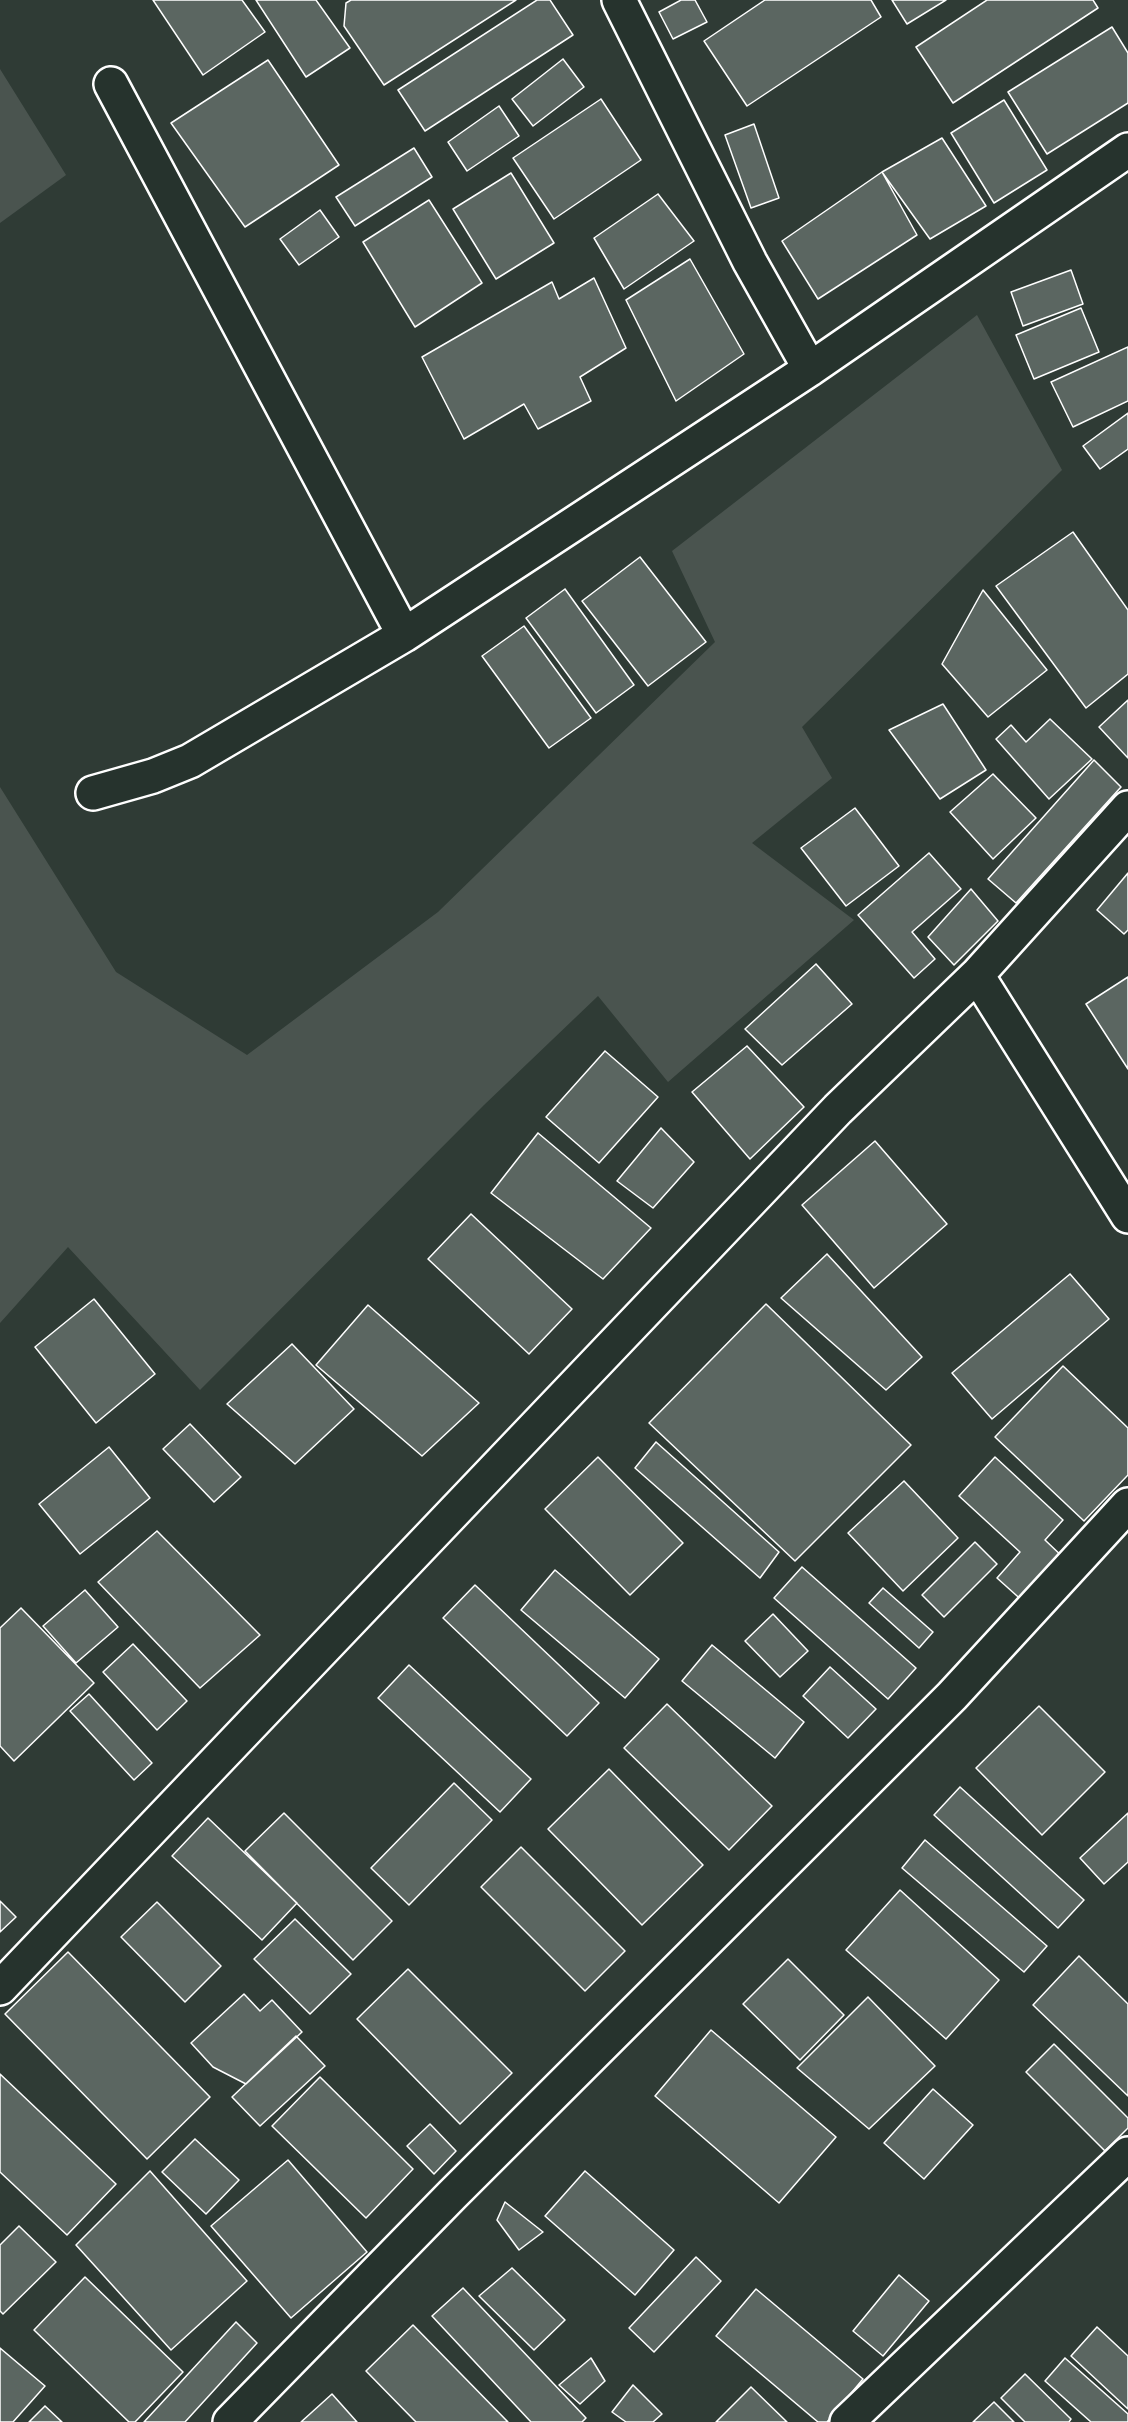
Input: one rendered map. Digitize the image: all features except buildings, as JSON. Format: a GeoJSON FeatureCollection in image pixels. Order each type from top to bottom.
{"type":"FeatureCollection","features":[{"type":"Feature","properties":{"kind":"street"},"geometry":{"type":"LineString","coordinates":[[619,0],[750,262],[810,369]]}},
{"type":"Feature","properties":{"kind":"street"},"geometry":{"type":"LineString","coordinates":[[111,84],[404,635]]}},
{"type":"Feature","properties":{"kind":"street"},"geometry":{"type":"LineString","coordinates":[[93,792],[153,776],[190,761],[404,635],[810,369],[1128,150]]}},
{"type":"Feature","properties":{"kind":"street"},"geometry":{"type":"LineString","coordinates":[[0,1988],[838,1109],[977,975],[1128,808]]}},
{"type":"Feature","properties":{"kind":"street"},"geometry":{"type":"LineString","coordinates":[[977,975],[1128,1216]]}},
{"type":"Feature","properties":{"kind":"street"},"geometry":{"type":"LineString","coordinates":[[230,2422],[452,2194],[952,1696],[1128,1505]]}},
{"type":"Feature","properties":{"kind":"street"},"geometry":{"type":"LineString","coordinates":[[847,2422],[1128,2154]]}},
{"type":"Feature","properties":{"kind":"shaded area"},"geometry":{"type":"Polygon","coordinates":[[[0,69],[66,175],[0,223],[0,69]]]}},
{"type":"Feature","properties":{"kind":"shaded area"},"geometry":{"type":"Polygon","coordinates":[[[977,315],[1062,470],[802,727],[832,778],[752,843],[854,920],[668,1082],[598,996],[484,1105],[200,1390],[68,1247],[0,1323],[0,787],[116,972],[247,1055],[438,912],[715,642],[672,551],[977,315]]]}}]}
